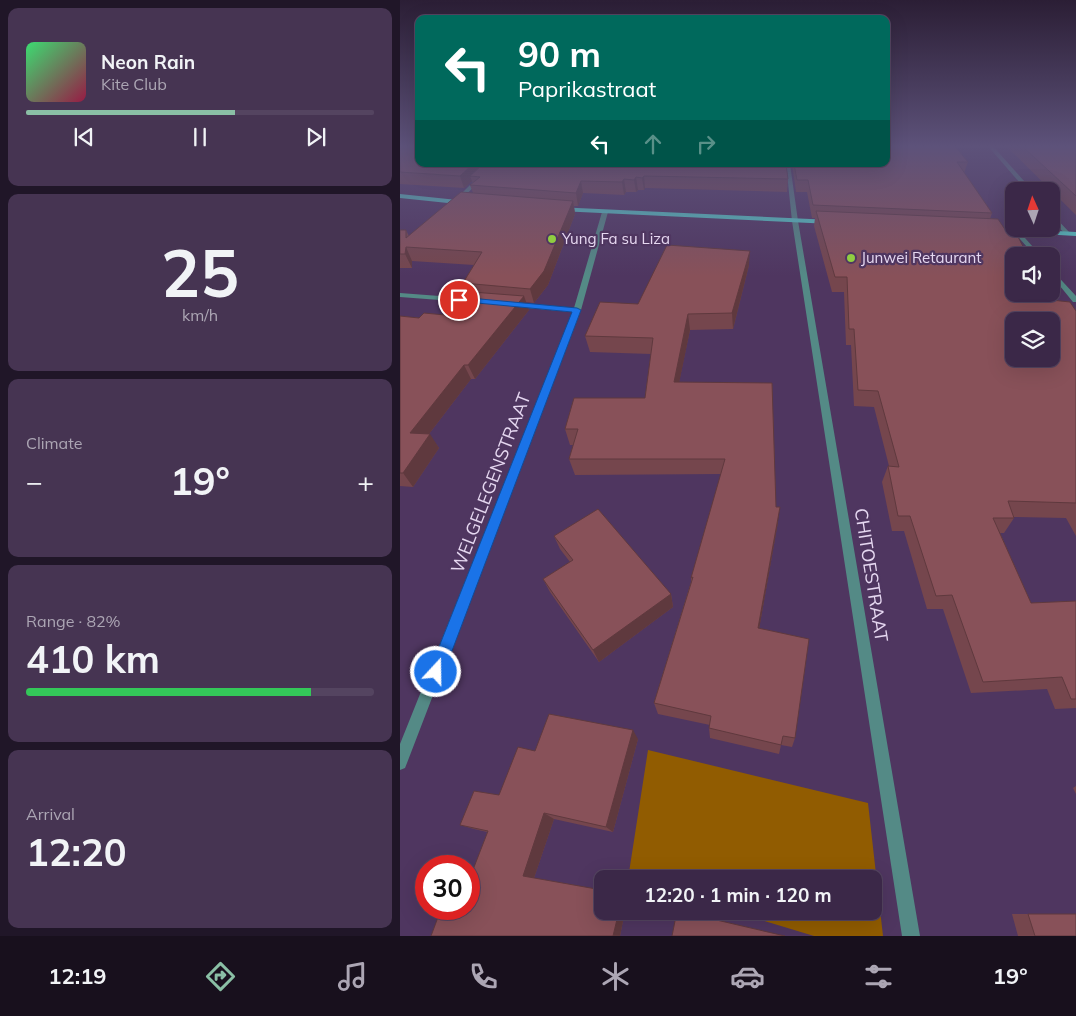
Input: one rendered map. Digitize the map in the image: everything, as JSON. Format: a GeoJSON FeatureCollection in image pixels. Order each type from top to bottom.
{"type":"FeatureCollection","features":[{"type":"Feature","properties":{"kind":"main road"},"geometry":{"type":"LineString","coordinates":[[400,196],[476,203]]}},
{"type":"Feature","properties":{"kind":"main road"},"geometry":{"type":"LineString","coordinates":[[555,209],[843,223]]}},
{"type":"Feature","properties":{"kind":"main road"},"geometry":{"type":"LineString","coordinates":[[977,229],[1005,230]]}},
{"type":"Feature","properties":{"kind":"street"},"geometry":{"type":"LineString","coordinates":[[456,202],[469,189]]}},
{"type":"Feature","properties":{"kind":"street","name":"CHITOESTRAAT"},"geometry":{"type":"LineString","coordinates":[[791,189],[911,936]]}},
{"type":"Feature","properties":{"kind":"street","name":"WELGELEGENSTRAAT"},"geometry":{"type":"LineString","coordinates":[[400,764],[404,743],[577,310],[605,212]]}},
{"type":"Feature","properties":{"kind":"street"},"geometry":{"type":"LineString","coordinates":[[1060,223],[1072,234]]}},
{"type":"Feature","properties":{"kind":"street"},"geometry":{"type":"LineString","coordinates":[[1060,281],[1076,300]]}},
{"type":"Feature","properties":{"kind":"street"},"geometry":{"type":"LineString","coordinates":[[400,295],[478,302]]}},
{"type":"Feature","properties":{"kind":"street"},"geometry":{"type":"LineString","coordinates":[[508,304],[577,310]]}},
{"type":"Feature","properties":{"kind":"shaded area"},"geometry":{"type":"Polygon","coordinates":[[[648,750],[868,803],[876,870],[629,870],[648,750]]]}},
{"type":"Feature","properties":{"kind":"shaded area"},"geometry":{"type":"Polygon","coordinates":[[[761,920],[881,920],[883,936],[814,936],[761,920]]]}},
{"type":"Feature","properties":{"kind":"building"},"geometry":{"type":"Polygon","coordinates":[[[519,189],[578,189],[576,193],[519,189]]]}},
{"type":"Feature","properties":{"kind":"building"},"geometry":{"type":"Polygon","coordinates":[[[810,189],[975,189],[992,213],[813,205],[810,189]]]}},
{"type":"Feature","properties":{"kind":"building"},"geometry":{"type":"Polygon","coordinates":[[[1068,189],[1076,189],[1076,196],[1068,189]]]}},
{"type":"Feature","properties":{"kind":"building"},"geometry":{"type":"Polygon","coordinates":[[[461,192],[573,201],[544,271],[530,289],[463,283],[482,252],[406,247],[405,254],[400,254],[400,230],[406,230],[406,238],[461,192]]]}},
{"type":"Feature","properties":{"kind":"building"},"geometry":{"type":"Polygon","coordinates":[[[816,211],[998,219],[1005,230],[1005,238],[1019,238],[1023,247],[1005,247],[1005,302],[1070,302],[1076,311],[1076,503],[1008,501],[1014,518],[993,518],[1031,603],[1076,601],[1076,699],[1071,699],[1062,677],[983,682],[952,595],[936,596],[910,516],[898,516],[888,466],[899,467],[878,391],[858,390],[854,329],[849,329],[847,277],[835,277],[816,211]]]}},
{"type":"Feature","properties":{"kind":"building"},"geometry":{"type":"Polygon","coordinates":[[[667,245],[750,251],[732,313],[688,314],[674,382],[772,383],[776,507],[780,507],[758,628],[809,639],[795,738],[783,736],[781,745],[709,728],[711,716],[654,703],[693,577],[691,578],[725,459],[569,459],[578,429],[565,429],[574,398],[645,398],[653,338],[585,336],[600,302],[638,304],[667,245]]]}},
{"type":"Feature","properties":{"kind":"building"},"geometry":{"type":"Polygon","coordinates":[[[459,291],[524,296],[468,365],[464,365],[410,433],[430,434],[403,473],[400,473],[400,316],[419,318],[424,313],[445,315],[459,291]]]}},
{"type":"Feature","properties":{"kind":"building"},"geometry":{"type":"Polygon","coordinates":[[[598,509],[671,594],[593,650],[543,579],[573,560],[554,536],[598,509]]]}},
{"type":"Feature","properties":{"kind":"building"},"geometry":{"type":"Polygon","coordinates":[[[549,714],[633,730],[606,827],[544,813],[523,876],[594,889],[594,920],[617,920],[613,936],[431,936],[437,920],[480,920],[479,855],[488,831],[460,825],[474,791],[499,795],[518,747],[535,751],[549,714]]]}},
{"type":"Feature","properties":{"kind":"building"},"geometry":{"type":"Polygon","coordinates":[[[1028,914],[1076,914],[1076,936],[1035,936],[1028,914]]]}},
{"type":"Feature","properties":{"kind":"building"},"geometry":{"type":"Polygon","coordinates":[[[675,920],[717,920],[785,936],[672,936],[675,920]]]}},
{"type":"Feature","properties":{"kind":"place","name":"Yung Fa su Liza"},"geometry":{"type":"Point","coordinates":[552,239]}},
{"type":"Feature","properties":{"kind":"place","name":"Junwei Retaurant"},"geometry":{"type":"Point","coordinates":[851,258]}},
{"type":"Feature","properties":{"kind":"route"},"geometry":{"type":"LineString","coordinates":[[436,672],[577,310],[459,300]]}}]}
